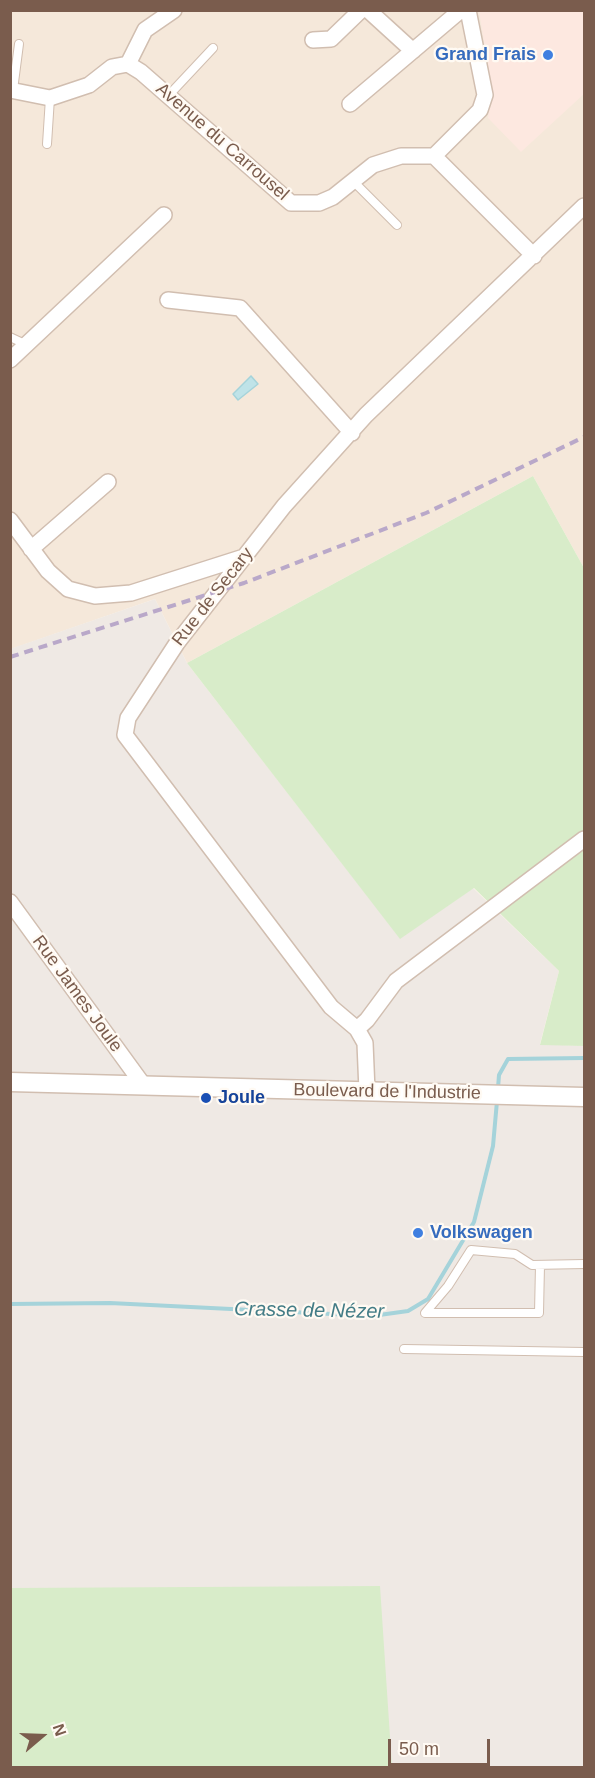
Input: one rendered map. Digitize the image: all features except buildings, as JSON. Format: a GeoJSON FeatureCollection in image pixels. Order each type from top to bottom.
{"type":"FeatureCollection","features":[{"type":"Feature","properties":{"kind":"street"},"geometry":{"type":"LineString","coordinates":[[12,90],[50,98],[89,85],[112,67],[128,64],[145,30],[174,10]]}},
{"type":"Feature","properties":{"kind":"street"},"geometry":{"type":"LineString","coordinates":[[314,40],[331,39],[361,10]]}},
{"type":"Feature","properties":{"kind":"street"},"geometry":{"type":"LineString","coordinates":[[368,10],[413,51]]}},
{"type":"Feature","properties":{"kind":"street"},"geometry":{"type":"LineString","coordinates":[[350,104],[461,10]]}},
{"type":"Feature","properties":{"kind":"street"},"geometry":{"type":"LineString","coordinates":[[468,10],[485,95],[480,110],[434,156],[534,256]]}},
{"type":"Feature","properties":{"kind":"street","name":"Avenue du Carrousel"},"geometry":{"type":"LineString","coordinates":[[128,64],[141,72],[291,203],[319,203],[333,197],[373,165],[401,156],[434,156]]}},
{"type":"Feature","properties":{"kind":"street","name":"Rue de Secary"},"geometry":{"type":"LineString","coordinates":[[357,1029],[331,1007],[125,735],[128,718],[177,643],[284,506],[366,415],[585,206]]}},
{"type":"Feature","properties":{"kind":"street"},"geometry":{"type":"LineString","coordinates":[[10,360],[164,215]]}},
{"type":"Feature","properties":{"kind":"street"},"geometry":{"type":"LineString","coordinates":[[168,300],[240,308],[352,433]]}},
{"type":"Feature","properties":{"kind":"street"},"geometry":{"type":"LineString","coordinates":[[31,549],[108,482]]}},
{"type":"Feature","properties":{"kind":"street"},"geometry":{"type":"LineString","coordinates":[[10,520],[48,571],[68,589],[95,596],[131,593],[244,557]]}},
{"type":"Feature","properties":{"kind":"street"},"geometry":{"type":"LineString","coordinates":[[367,1091],[365,1043],[357,1029],[367,1020],[396,981],[585,839]]}},
{"type":"Feature","properties":{"kind":"street","name":"Rue James Joule"},"geometry":{"type":"LineString","coordinates":[[10,902],[144,1086]]}},
{"type":"Feature","properties":{"kind":"street","name":"Boulevard de l'Industrie"},"geometry":{"type":"LineString","coordinates":[[10,1083],[585,1096]]}},
{"type":"Feature","properties":{"kind":"lane"},"geometry":{"type":"LineString","coordinates":[[12,90],[19,44]]}},
{"type":"Feature","properties":{"kind":"lane"},"geometry":{"type":"LineString","coordinates":[[168,96],[213,48]]}},
{"type":"Feature","properties":{"kind":"lane"},"geometry":{"type":"LineString","coordinates":[[47,144],[50,98]]}},
{"type":"Feature","properties":{"kind":"lane"},"geometry":{"type":"LineString","coordinates":[[353,181],[396,225]]}},
{"type":"Feature","properties":{"kind":"lane"},"geometry":{"type":"LineString","coordinates":[[10,337],[27,345]]}},
{"type":"Feature","properties":{"kind":"lane"},"geometry":{"type":"LineString","coordinates":[[540,1265],[539,1313],[425,1313],[448,1286],[471,1250],[514,1254],[532,1265],[585,1264]]}},
{"type":"Feature","properties":{"kind":"lane"},"geometry":{"type":"LineString","coordinates":[[404,1350],[585,1352]]}},
{"type":"Feature","properties":{"kind":"shaded area"},"geometry":{"type":"Polygon","coordinates":[[[10,11],[584,11],[584,568],[533,476],[187,663],[155,599],[11,649],[10,11]]]}},
{"type":"Feature","properties":{"kind":"shaded area"},"geometry":{"type":"Polygon","coordinates":[[[479,11],[584,11],[584,94],[521,152],[488,118],[492,92],[479,11]]]}},
{"type":"Feature","properties":{"kind":"shaded area"},"geometry":{"type":"Polygon","coordinates":[[[155,599],[187,663],[400,938],[473,888],[559,971],[540,1044],[584,1046],[584,1767],[11,1767],[10,649],[155,599]]]}},
{"type":"Feature","properties":{"kind":"green space"},"geometry":{"type":"Polygon","coordinates":[[[533,476],[584,568],[584,1046],[540,1045],[559,971],[474,888],[400,939],[187,663],[533,476]]]}},
{"type":"Feature","properties":{"kind":"green space"},"geometry":{"type":"Polygon","coordinates":[[[380,1586],[392,1767],[11,1767],[11,1588],[380,1586]]]}},
{"type":"Feature","properties":{"kind":"water"},"geometry":{"type":"Polygon","coordinates":[[[251,376],[258,384],[238,400],[233,394],[251,376]]]}},
{"type":"Feature","properties":{"kind":"waterway","name":"Crasse de Nézer"},"geometry":{"type":"LineString","coordinates":[[498,1088],[499,1075],[508,1059],[584,1058]]}},
{"type":"Feature","properties":{"kind":"waterway","name":"Crasse de Nézer"},"geometry":{"type":"LineString","coordinates":[[10,1304],[110,1303],[372,1316],[408,1311],[428,1299],[474,1222],[493,1146],[497,1101]]}},
{"type":"Feature","properties":{"kind":"railway"},"geometry":{"type":"LineString","coordinates":[[10,657],[244,583],[426,513],[584,437]]}},
{"type":"Feature","properties":{"kind":"place","name":"Grand Frais"},"geometry":{"type":"Point","coordinates":[548,55]}},
{"type":"Feature","properties":{"kind":"place","name":"Joule"},"geometry":{"type":"Point","coordinates":[206,1098]}},
{"type":"Feature","properties":{"kind":"place","name":"Volkswagen"},"geometry":{"type":"Point","coordinates":[418,1233]}}]}
